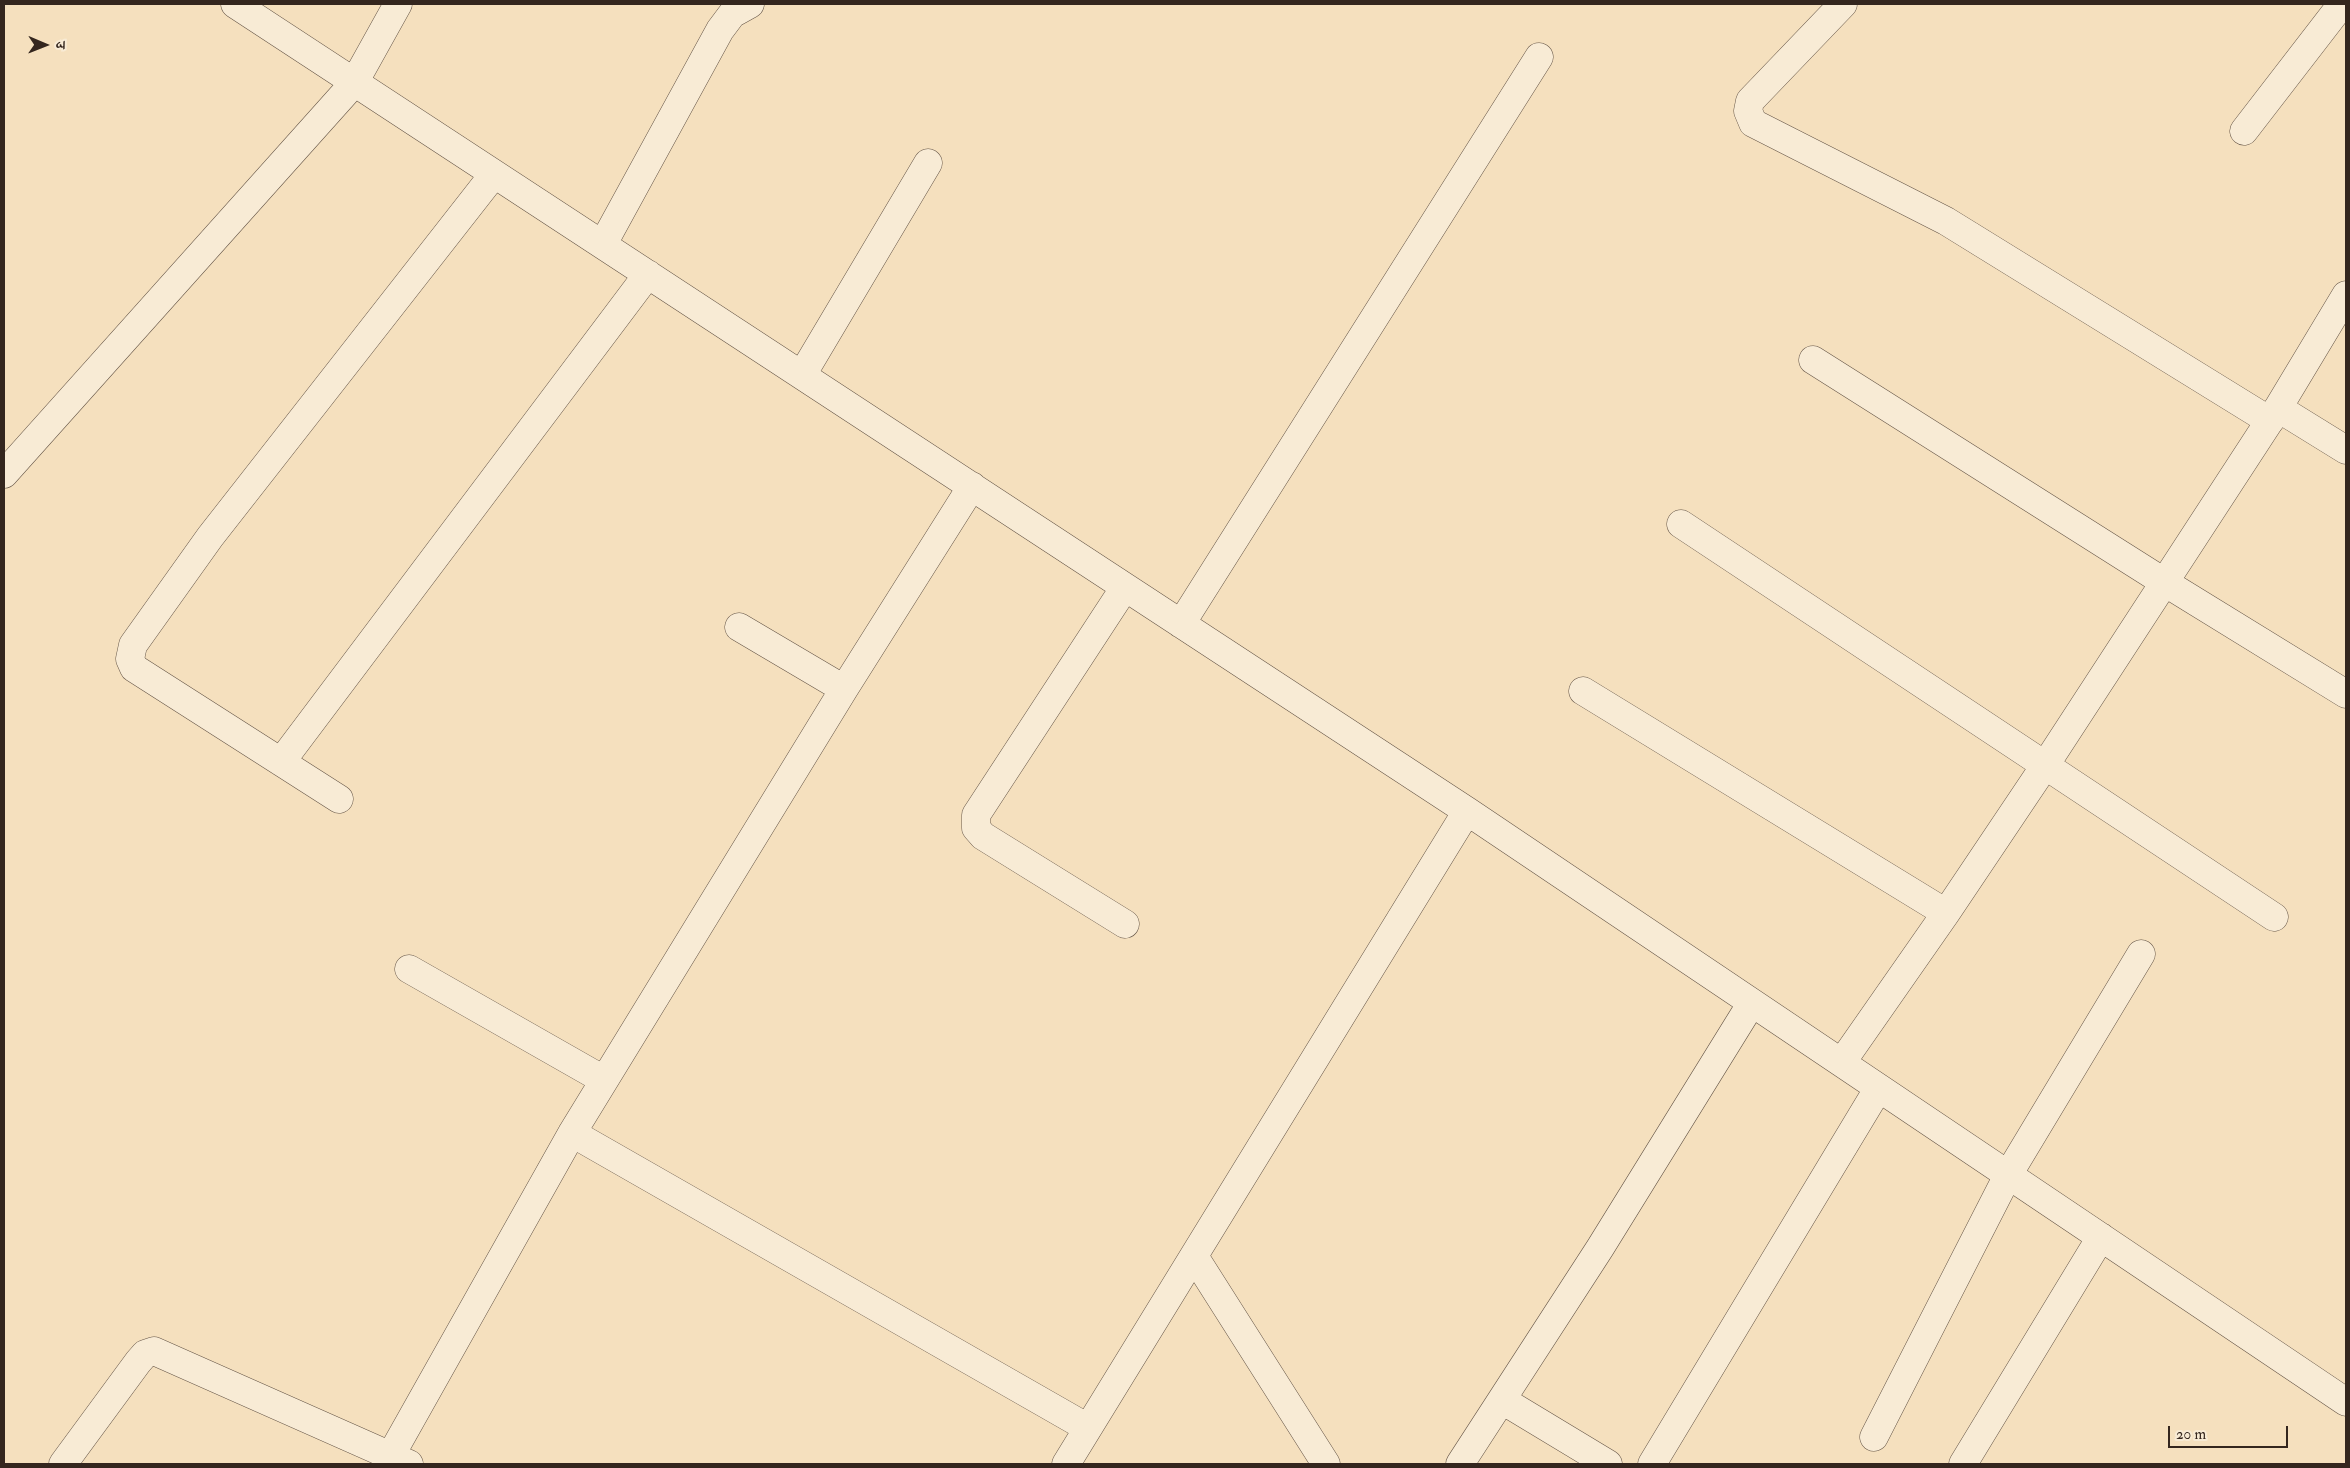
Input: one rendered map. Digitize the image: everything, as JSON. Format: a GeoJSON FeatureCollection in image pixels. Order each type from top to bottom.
{"type":"FeatureCollection","features":[{"type":"Feature","properties":{"kind":"street"},"geometry":{"type":"LineString","coordinates":[[234,4],[1467,811],[1751,1004],[1842,1062],[1878,1089],[2346,1402]]}},
{"type":"Feature","properties":{"kind":"street"},"geometry":{"type":"LineString","coordinates":[[4,474],[354,83],[398,4]]}},
{"type":"Feature","properties":{"kind":"street"},"geometry":{"type":"LineString","coordinates":[[603,244],[720,30],[732,14],[750,4]]}},
{"type":"Feature","properties":{"kind":"street"},"geometry":{"type":"LineString","coordinates":[[1843,4],[1750,101],[1748,111],[1753,123],[1946,221],[2274,414],[2346,450]]}},
{"type":"Feature","properties":{"kind":"street"},"geometry":{"type":"LineString","coordinates":[[2244,131],[2342,4]]}},
{"type":"Feature","properties":{"kind":"street"},"geometry":{"type":"LineString","coordinates":[[1181,624],[1539,57]]}},
{"type":"Feature","properties":{"kind":"street"},"geometry":{"type":"LineString","coordinates":[[802,375],[928,163]]}},
{"type":"Feature","properties":{"kind":"street"},"geometry":{"type":"LineString","coordinates":[[339,799],[134,668],[130,659],[132,645],[210,537],[494,174]]}},
{"type":"Feature","properties":{"kind":"street"},"geometry":{"type":"LineString","coordinates":[[281,762],[648,274]]}},
{"type":"Feature","properties":{"kind":"street"},"geometry":{"type":"LineString","coordinates":[[1842,1062],[1946,913],[2046,764],[2274,414],[2346,295]]}},
{"type":"Feature","properties":{"kind":"street"},"geometry":{"type":"LineString","coordinates":[[1813,360],[2164,582],[2346,694]]}},
{"type":"Feature","properties":{"kind":"street"},"geometry":{"type":"LineString","coordinates":[[63,1464],[138,1362],[145,1354],[154,1351],[400,1460],[572,1132],[844,689],[972,486]]}},
{"type":"Feature","properties":{"kind":"street"},"geometry":{"type":"LineString","coordinates":[[1681,524],[2046,764],[2274,917]]}},
{"type":"Feature","properties":{"kind":"street"},"geometry":{"type":"LineString","coordinates":[[1125,587],[976,815],[976,828],[983,836],[1125,924]]}},
{"type":"Feature","properties":{"kind":"street"},"geometry":{"type":"LineString","coordinates":[[739,628],[844,689]]}},
{"type":"Feature","properties":{"kind":"street"},"geometry":{"type":"LineString","coordinates":[[1583,691],[1946,913]]}},
{"type":"Feature","properties":{"kind":"street"},"geometry":{"type":"LineString","coordinates":[[1066,1464],[1467,811]]}},
{"type":"Feature","properties":{"kind":"street"},"geometry":{"type":"LineString","coordinates":[[1874,1438],[2008,1175],[2140,954]]}},
{"type":"Feature","properties":{"kind":"street"},"geometry":{"type":"LineString","coordinates":[[409,969],[604,1080]]}},
{"type":"Feature","properties":{"kind":"street"},"geometry":{"type":"LineString","coordinates":[[1460,1464],[1600,1248],[1751,1004]]}},
{"type":"Feature","properties":{"kind":"street"},"geometry":{"type":"LineString","coordinates":[[1652,1464],[1878,1089]]}},
{"type":"Feature","properties":{"kind":"street"},"geometry":{"type":"LineString","coordinates":[[572,1132],[1088,1428]]}},
{"type":"Feature","properties":{"kind":"street"},"geometry":{"type":"LineString","coordinates":[[1963,1464],[2101,1237]]}},
{"type":"Feature","properties":{"kind":"street"},"geometry":{"type":"LineString","coordinates":[[1194,1256],[1326,1464]]}},
{"type":"Feature","properties":{"kind":"street"},"geometry":{"type":"LineString","coordinates":[[1502,1400],[1608,1464]]}}]}
